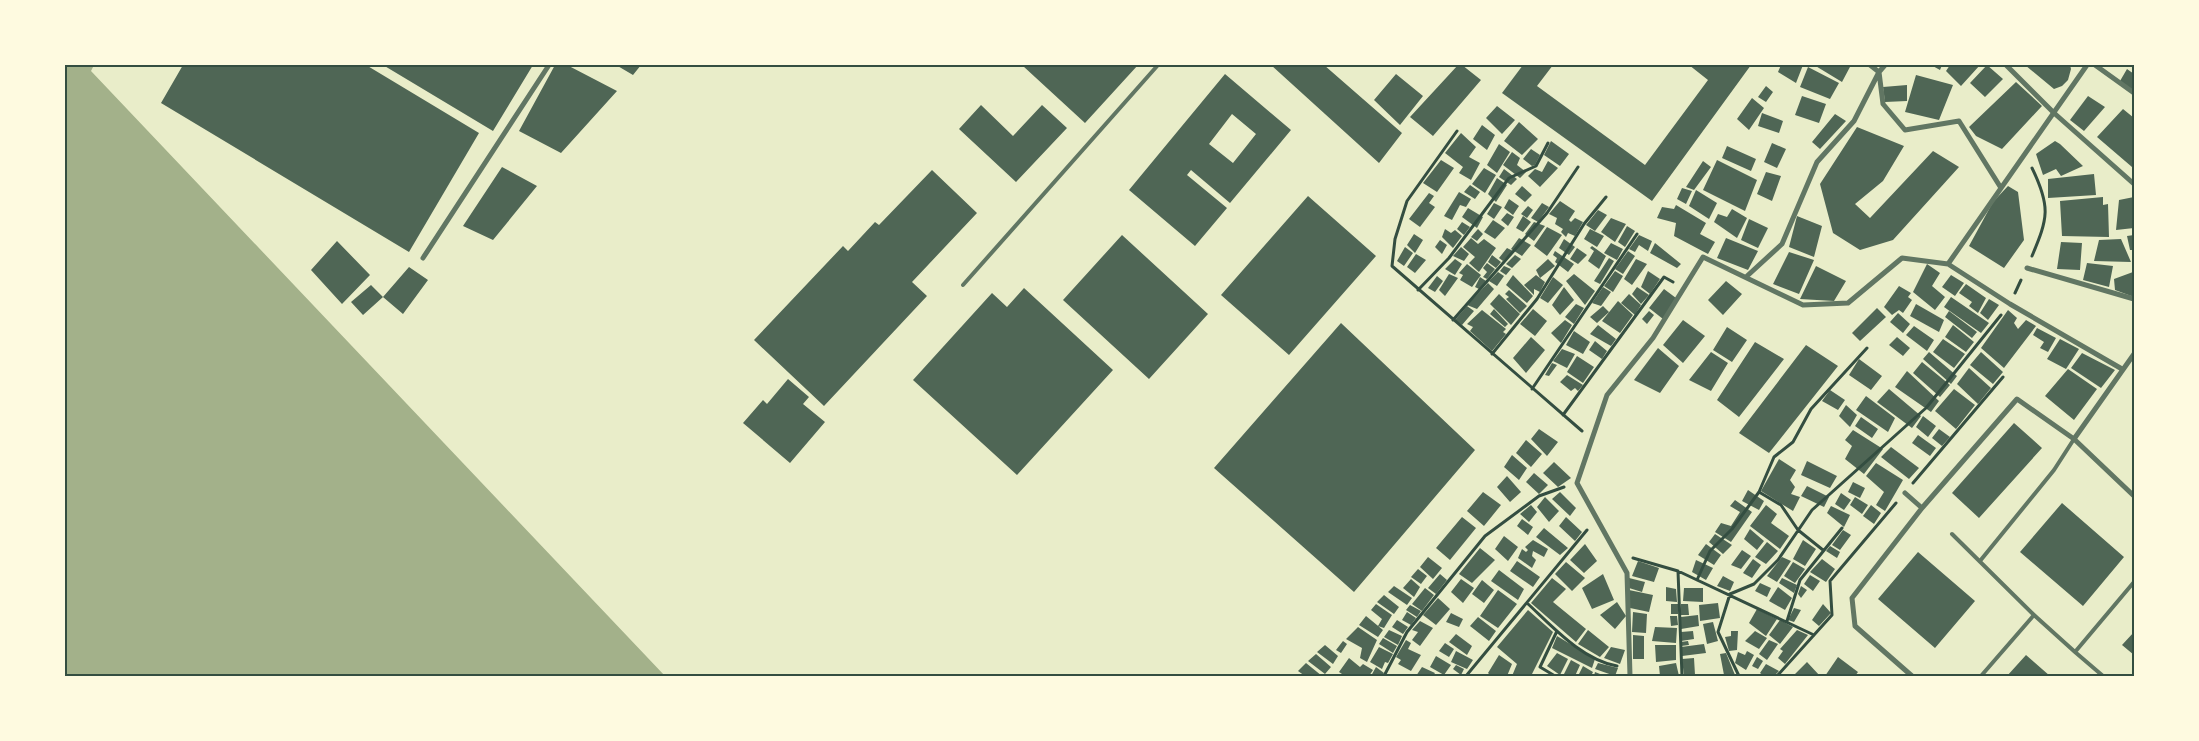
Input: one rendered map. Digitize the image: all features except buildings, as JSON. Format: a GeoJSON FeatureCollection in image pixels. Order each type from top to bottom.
{"type":"FeatureCollection","features":[{"type":"Feature","properties":{"kind":"street"},"geometry":{"type":"LineString","coordinates":[[423,258],[549,65]]}},
{"type":"Feature","properties":{"kind":"street"},"geometry":{"type":"LineString","coordinates":[[1870,65],[1879,72],[1883,104],[1905,130],[1959,121],[2001,188]]}},
{"type":"Feature","properties":{"kind":"street"},"geometry":{"type":"LineString","coordinates":[[1746,277],[1782,244],[1818,162],[1854,121],[1879,72],[1886,65]]}},
{"type":"Feature","properties":{"kind":"street"},"geometry":{"type":"LineString","coordinates":[[2006,65],[2054,113],[2134,184]]}},
{"type":"Feature","properties":{"kind":"street"},"geometry":{"type":"LineString","coordinates":[[1948,264],[2087,65]]}},
{"type":"Feature","properties":{"kind":"street"},"geometry":{"type":"LineString","coordinates":[[2094,65],[2134,93]]}},
{"type":"Feature","properties":{"kind":"street"},"geometry":{"type":"LineString","coordinates":[[2128,180],[2134,174]]}},
{"type":"Feature","properties":{"kind":"street"},"geometry":{"type":"LineString","coordinates":[[1630,676],[1627,573],[1577,483],[1607,396],[1653,338],[1704,257],[1803,305],[1848,303],[1902,258],[1948,264],[2010,304],[2122,368]]}},
{"type":"Feature","properties":{"kind":"street"},"geometry":{"type":"LineString","coordinates":[[2027,268],[2134,299]]}},
{"type":"Feature","properties":{"kind":"street"},"geometry":{"type":"LineString","coordinates":[[2074,439],[2122,368],[2134,354]]}},
{"type":"Feature","properties":{"kind":"street"},"geometry":{"type":"LineString","coordinates":[[1912,676],[1855,626],[1852,598],[1922,508],[2017,399],[2074,439],[2134,496]]}},
{"type":"Feature","properties":{"kind":"street"},"geometry":{"type":"LineString","coordinates":[[1905,493],[1922,508]]}},
{"type":"Feature","properties":{"kind":"lane"},"geometry":{"type":"LineString","coordinates":[[963,285],[1158,65]]}},
{"type":"Feature","properties":{"kind":"lane"},"geometry":{"type":"LineString","coordinates":[[1980,561],[2054,470],[2074,439]]}},
{"type":"Feature","properties":{"kind":"lane"},"geometry":{"type":"LineString","coordinates":[[1952,534],[2034,615],[2103,676]]}},
{"type":"Feature","properties":{"kind":"lane"},"geometry":{"type":"LineString","coordinates":[[2075,652],[2134,582]]}},
{"type":"Feature","properties":{"kind":"lane"},"geometry":{"type":"LineString","coordinates":[[1981,676],[2034,615]]}},
{"type":"Feature","properties":{"kind":"path"},"geometry":{"type":"LineString","coordinates":[[1457,131],[1407,201],[1395,239],[1392,266],[1592,440]]}},
{"type":"Feature","properties":{"kind":"path"},"geometry":{"type":"LineString","coordinates":[[1418,290],[1449,258],[1509,178],[1536,166],[1548,143]]}},
{"type":"Feature","properties":{"kind":"path"},"geometry":{"type":"LineString","coordinates":[[1739,676],[1718,632],[1730,594],[1754,584],[1778,560],[1812,510],[1926,408],[2010,304],[2046,223],[2044,191],[2025,154]]}},
{"type":"Feature","properties":{"kind":"path"},"geometry":{"type":"LineString","coordinates":[[1452,320],[1547,213],[1578,168]]}},
{"type":"Feature","properties":{"kind":"path"},"geometry":{"type":"LineString","coordinates":[[1492,354],[1537,299],[1584,224],[1606,197]]}},
{"type":"Feature","properties":{"kind":"path"},"geometry":{"type":"LineString","coordinates":[[1532,389],[1636,234]]}},
{"type":"Feature","properties":{"kind":"path"},"geometry":{"type":"LineString","coordinates":[[1563,415],[1664,277],[1684,288]]}},
{"type":"Feature","properties":{"kind":"path"},"geometry":{"type":"LineString","coordinates":[[1697,580],[1710,551],[1732,529],[1759,492],[1774,457],[1793,442],[1811,409],[1867,348]]}},
{"type":"Feature","properties":{"kind":"path"},"geometry":{"type":"LineString","coordinates":[[1777,676],[1832,615],[1830,581],[2003,377]]}},
{"type":"Feature","properties":{"kind":"path"},"geometry":{"type":"LineString","coordinates":[[1384,676],[1407,632],[1485,536],[1538,496],[1577,483]]}},
{"type":"Feature","properties":{"kind":"path"},"geometry":{"type":"LineString","coordinates":[[1759,492],[1781,504],[1798,530],[1822,550]]}},
{"type":"Feature","properties":{"kind":"path"},"geometry":{"type":"LineString","coordinates":[[1466,676],[1597,519]]}},
{"type":"Feature","properties":{"kind":"path"},"geometry":{"type":"LineString","coordinates":[[1787,621],[1800,580],[1822,550],[1842,528]]}},
{"type":"Feature","properties":{"kind":"path"},"geometry":{"type":"LineString","coordinates":[[1615,552],[1678,571],[1814,635]]}},
{"type":"Feature","properties":{"kind":"path"},"geometry":{"type":"LineString","coordinates":[[1678,571],[1682,676]]}},
{"type":"Feature","properties":{"kind":"path"},"geometry":{"type":"LineString","coordinates":[[1526,603],[1578,647],[1607,664],[1630,668]]}},
{"type":"Feature","properties":{"kind":"path"},"geometry":{"type":"LineString","coordinates":[[1555,676],[1540,667],[1557,631]]}},
{"type":"Feature","properties":{"kind":"shaded area"},"geometry":{"type":"Polygon","coordinates":[[[65,65],[94,65],[91,71],[665,676],[65,676],[65,65]]]}}]}
